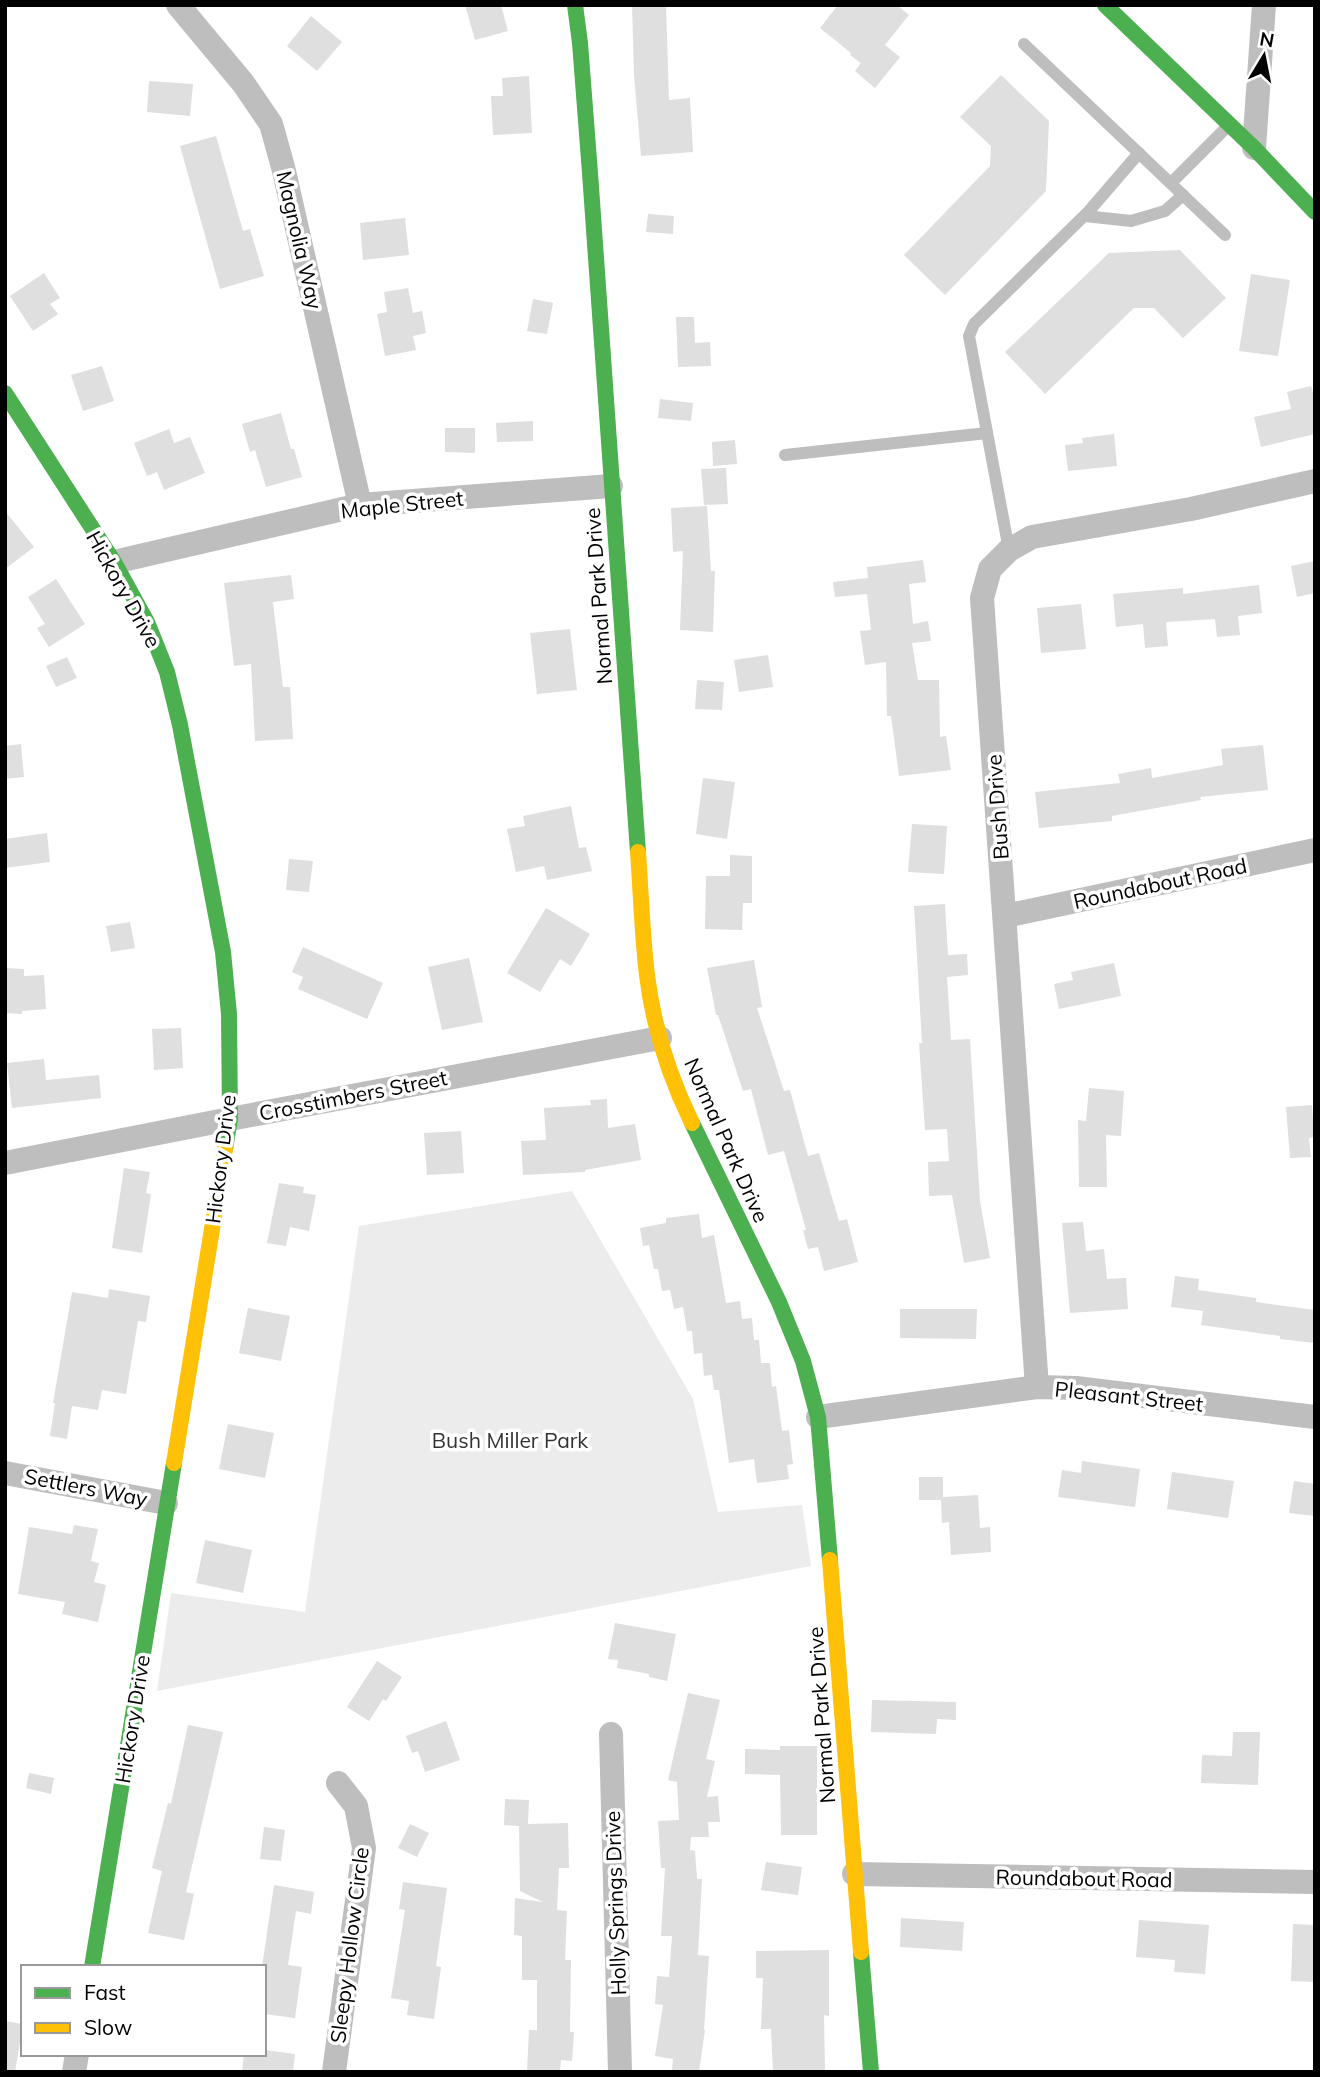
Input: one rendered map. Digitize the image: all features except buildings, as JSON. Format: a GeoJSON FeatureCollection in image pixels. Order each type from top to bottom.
{"type":"FeatureCollection","features":[{"type":"Feature","properties":{"kind":"street","name":"Magnolia Way"},"geometry":{"type":"LineString","coordinates":[[178,5],[243,83],[271,124],[360,505]]}},
{"type":"Feature","properties":{"kind":"street","name":"Normal Park Drive"},"geometry":{"type":"LineString","coordinates":[[575,5],[586,121],[647,976],[660,1038],[683,1105],[784,1314],[803,1361],[818,1417],[871,2072]]}},
{"type":"Feature","properties":{"kind":"street"},"geometry":{"type":"LineString","coordinates":[[1105,5],[1254,148],[1315,212]]}},
{"type":"Feature","properties":{"kind":"street"},"geometry":{"type":"LineString","coordinates":[[1254,148],[1264,5]]}},
{"type":"Feature","properties":{"kind":"street","name":"Hickory Drive"},"geometry":{"type":"LineString","coordinates":[[5,393],[114,562],[152,634],[167,672],[180,725],[223,952],[229,1014],[230,1119],[92,1965]]}},
{"type":"Feature","properties":{"kind":"street","name":"Bush Drive"},"geometry":{"type":"LineString","coordinates":[[1037,1387],[982,598],[990,569],[1009,550],[1032,537],[1191,509],[1315,481]]}},
{"type":"Feature","properties":{"kind":"street","name":"Maple Street"},"geometry":{"type":"LineString","coordinates":[[114,562],[360,505],[611,486]]}},
{"type":"Feature","properties":{"kind":"street","name":"Roundabout Road"},"geometry":{"type":"LineString","coordinates":[[1005,916],[1315,850]]}},
{"type":"Feature","properties":{"kind":"street","name":"Crosstimbers Street"},"geometry":{"type":"LineString","coordinates":[[5,1163],[660,1038]]}},
{"type":"Feature","properties":{"kind":"street","name":"Pleasant Street"},"geometry":{"type":"LineString","coordinates":[[818,1417],[1037,1387],[1076,1388],[1315,1417]]}},
{"type":"Feature","properties":{"kind":"street","name":"Settlers Way"},"geometry":{"type":"LineString","coordinates":[[5,1473],[166,1503]]}},
{"type":"Feature","properties":{"kind":"street","name":"Holly Springs Drive"},"geometry":{"type":"LineString","coordinates":[[611,1734],[620,2072]]}},
{"type":"Feature","properties":{"kind":"street","name":"Sleepy Hollow Circle"},"geometry":{"type":"LineString","coordinates":[[334,2072],[364,1848],[356,1805],[338,1783]]}},
{"type":"Feature","properties":{"kind":"street","name":"Roundabout Road"},"geometry":{"type":"LineString","coordinates":[[854,1874],[1315,1881]]}},
{"type":"Feature","properties":{"kind":"lane"},"geometry":{"type":"LineString","coordinates":[[1024,44],[1225,235]]}},
{"type":"Feature","properties":{"kind":"lane"},"geometry":{"type":"LineString","coordinates":[[1171,183],[1230,125]]}},
{"type":"Feature","properties":{"kind":"lane"},"geometry":{"type":"LineString","coordinates":[[1009,550],[969,336],[974,324],[1085,216],[1139,153]]}},
{"type":"Feature","properties":{"kind":"lane"},"geometry":{"type":"LineString","coordinates":[[1085,216],[1131,221],[1165,211],[1183,195]]}},
{"type":"Feature","properties":{"kind":"lane"},"geometry":{"type":"LineString","coordinates":[[785,455],[987,433]]}},
{"type":"Feature","properties":{"kind":"green space","name":"Bush Miller Park"},"geometry":{"type":"Polygon","coordinates":[[[572,1191],[693,1399],[718,1512],[802,1505],[811,1566],[157,1691],[171,1593],[305,1612],[359,1226],[572,1191]]]}},
{"type":"Feature","properties":{"kind":"traffic: fast"},"geometry":{"type":"LineString","coordinates":[[575,5],[590,173],[638,852]]}},
{"type":"Feature","properties":{"kind":"traffic: fast"},"geometry":{"type":"LineString","coordinates":[[1105,5],[1254,148],[1315,212]]}},
{"type":"Feature","properties":{"kind":"traffic: fast"},"geometry":{"type":"LineString","coordinates":[[5,393],[114,562],[147,622],[167,672],[180,725],[223,952],[229,1014],[230,1119],[225,1149]]}},
{"type":"Feature","properties":{"kind":"traffic: fast"},"geometry":{"type":"LineString","coordinates":[[692,1123],[779,1302],[803,1361],[818,1417],[830,1560]]}},
{"type":"Feature","properties":{"kind":"traffic: fast"},"geometry":{"type":"LineString","coordinates":[[92,1965],[174,1463]]}},
{"type":"Feature","properties":{"kind":"traffic: fast"},"geometry":{"type":"LineString","coordinates":[[861,1952],[871,2072]]}},
{"type":"Feature","properties":{"kind":"traffic: slow"},"geometry":{"type":"LineString","coordinates":[[638,852],[645,960],[653,1013],[670,1070],[692,1123]]}},
{"type":"Feature","properties":{"kind":"traffic: slow"},"geometry":{"type":"LineString","coordinates":[[174,1463],[225,1149]]}},
{"type":"Feature","properties":{"kind":"traffic: slow"},"geometry":{"type":"LineString","coordinates":[[830,1560],[861,1952]]}}]}
